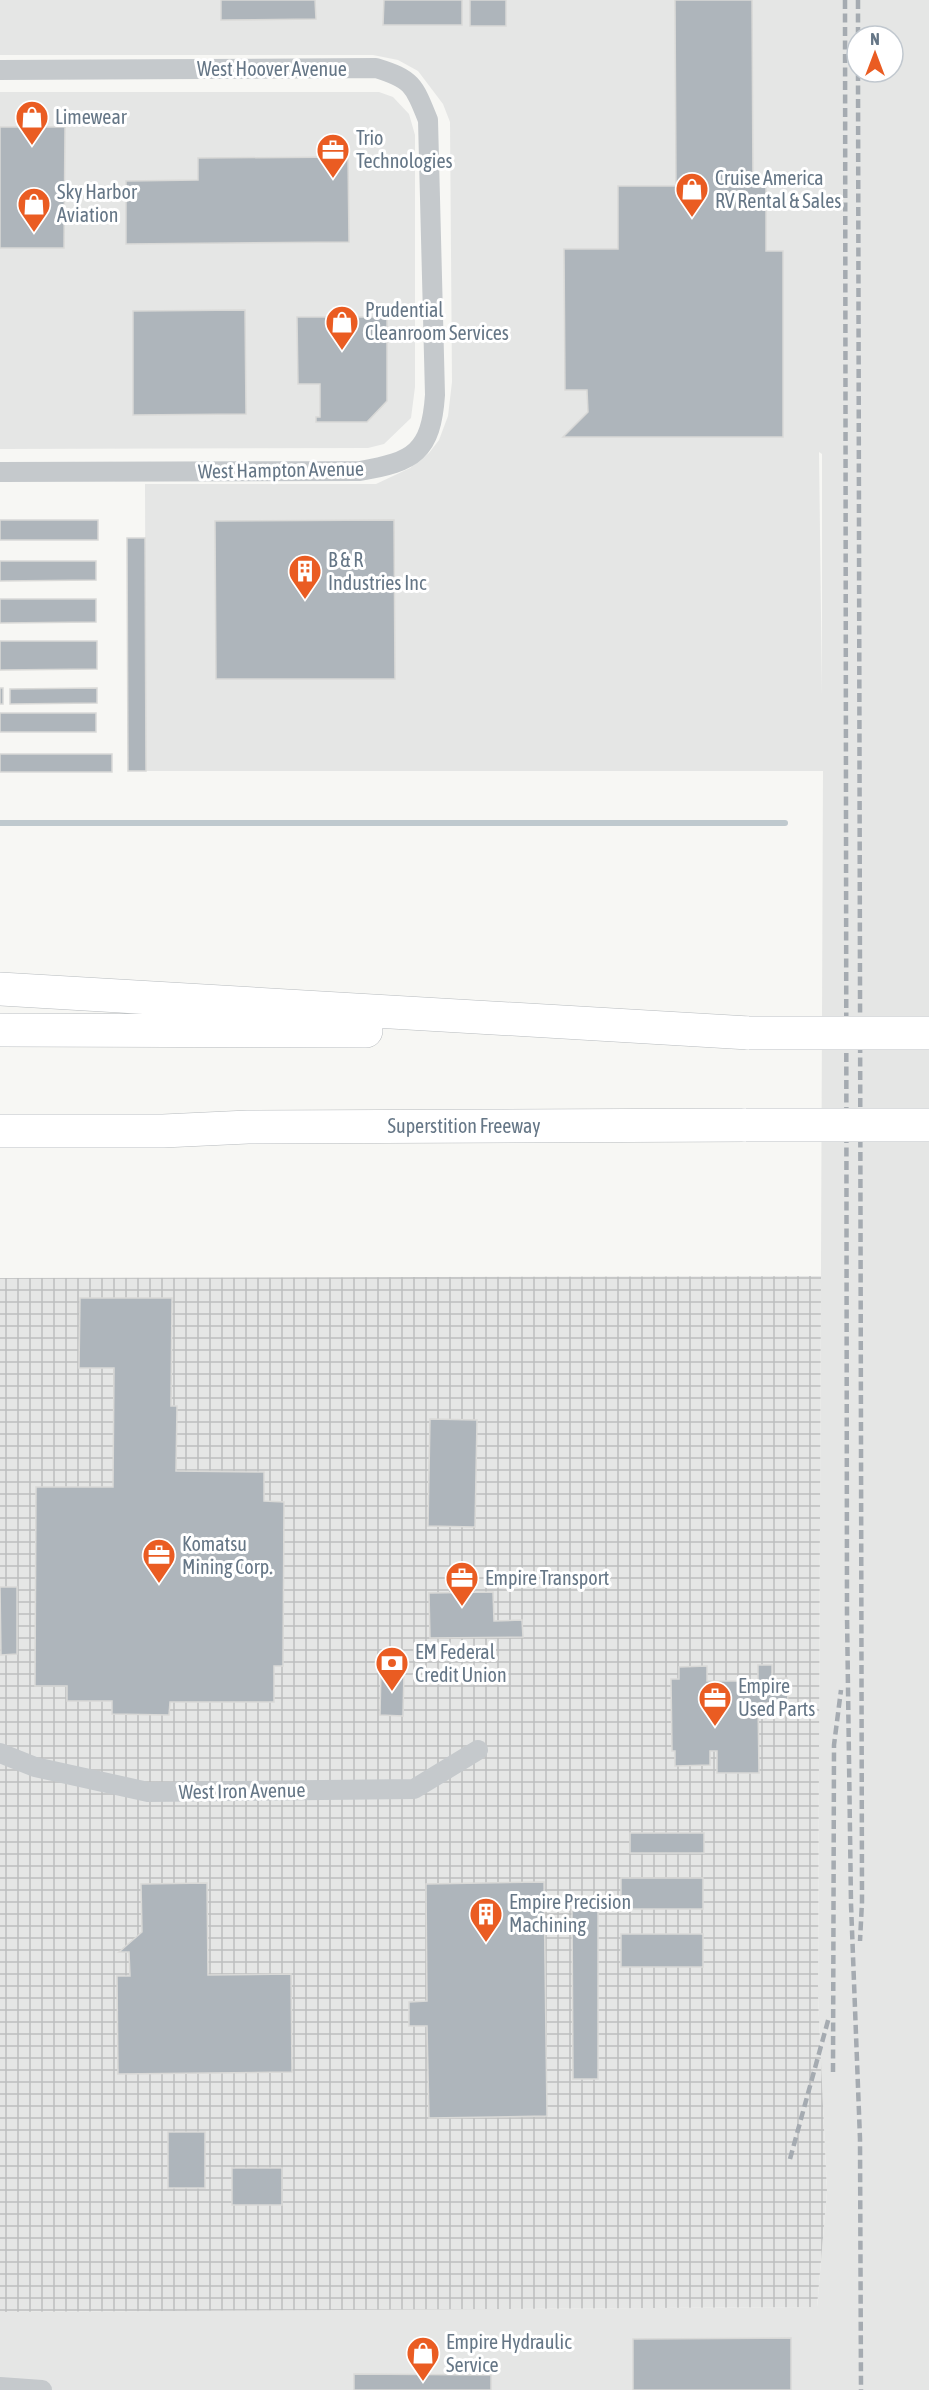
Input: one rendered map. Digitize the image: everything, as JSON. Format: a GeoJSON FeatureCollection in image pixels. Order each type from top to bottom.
{"type":"FeatureCollection","features":[{"type":"Feature","properties":{"kind":"highway"},"geometry":{"type":"LineString","coordinates":[[0,989],[749,1033]]}},
{"type":"Feature","properties":{"kind":"highway"},"geometry":{"type":"LineString","coordinates":[[0,1030],[929,1033]]}},
{"type":"Feature","properties":{"kind":"highway","name":"Superstition Freeway"},"geometry":{"type":"LineString","coordinates":[[0,1131],[163,1131],[248,1127],[929,1125]]}},
{"type":"Feature","properties":{"kind":"highway"},"geometry":{"type":"LineString","coordinates":[[0,1143],[163,1131]]}},
{"type":"Feature","properties":{"kind":"street","name":"West Hoover Avenue"},"geometry":{"type":"LineString","coordinates":[[0,70],[376,68],[403,76],[419,97],[428,120],[433,208]]}},
{"type":"Feature","properties":{"kind":"street","name":"West Hampton Avenue"},"geometry":{"type":"LineString","coordinates":[[0,472],[360,471],[389,466],[417,454],[434,424],[433,208]]}},
{"type":"Feature","properties":{"kind":"street","name":"West Iron Avenue"},"geometry":{"type":"LineString","coordinates":[[0,1753],[45,1769],[148,1792],[414,1789],[478,1750]]}},
{"type":"Feature","properties":{"kind":"street"},"geometry":{"type":"LineString","coordinates":[[0,2387],[42,2390]]}},
{"type":"Feature","properties":{"kind":"shaded area"},"geometry":{"type":"Polygon","coordinates":[[[0,0],[929,0],[929,2390],[0,2390],[0,2312],[817,2307],[827,2191],[818,1996],[823,771],[146,771],[145,484],[376,484],[410,468],[429,453],[439,440],[448,416],[452,382],[450,122],[443,104],[418,71],[398,60],[373,55],[0,55],[0,0]],[[819,452],[822,696],[822,454],[819,452]]]}},
{"type":"Feature","properties":{"kind":"shaded area"},"geometry":{"type":"Polygon","coordinates":[[[0,92],[379,92],[393,97],[409,114],[415,135],[415,387],[411,418],[384,444],[368,448],[0,449],[0,92]]]}},
{"type":"Feature","properties":{"kind":"shaded area"},"geometry":{"type":"Polygon","coordinates":[[[821,1276],[818,1996],[827,2191],[817,2307],[0,2312],[0,1278],[821,1276]]]}},
{"type":"Feature","properties":{"kind":"building"},"geometry":{"type":"Polygon","coordinates":[[[221,0],[315,0],[316,19],[221,20],[221,0]]]}},
{"type":"Feature","properties":{"kind":"building"},"geometry":{"type":"Polygon","coordinates":[[[384,0],[462,0],[462,25],[383,25],[384,0]]]}},
{"type":"Feature","properties":{"kind":"building"},"geometry":{"type":"Polygon","coordinates":[[[470,0],[506,0],[506,26],[470,26],[470,0]]]}},
{"type":"Feature","properties":{"kind":"building","name":"Cruise America RV Rental & Sales"},"geometry":{"type":"Polygon","coordinates":[[[675,0],[752,0],[753,187],[766,187],[766,251],[783,251],[783,437],[563,437],[588,412],[587,390],[565,390],[564,249],[618,249],[618,186],[676,186],[675,0]]]}},
{"type":"Feature","properties":{"kind":"building"},"geometry":{"type":"Polygon","coordinates":[[[0,127],[65,127],[64,248],[0,248],[0,127]]]}},
{"type":"Feature","properties":{"kind":"building"},"geometry":{"type":"Polygon","coordinates":[[[348,157],[349,242],[126,244],[126,181],[198,180],[198,158],[348,157]]]}},
{"type":"Feature","properties":{"kind":"building"},"geometry":{"type":"Polygon","coordinates":[[[245,310],[246,414],[133,415],[133,311],[245,310]]]}},
{"type":"Feature","properties":{"kind":"building","name":"Prudential Cleanroom Services"},"geometry":{"type":"Polygon","coordinates":[[[297,317],[387,317],[387,401],[367,422],[316,422],[316,417],[320,417],[320,384],[298,384],[297,317]]]}},
{"type":"Feature","properties":{"kind":"building"},"geometry":{"type":"Polygon","coordinates":[[[0,520],[98,520],[98,540],[0,540],[0,520]]]}},
{"type":"Feature","properties":{"kind":"building","name":"B & R Industries Inc"},"geometry":{"type":"Polygon","coordinates":[[[394,520],[395,679],[216,679],[215,521],[394,520]]]}},
{"type":"Feature","properties":{"kind":"building"},"geometry":{"type":"Polygon","coordinates":[[[127,538],[145,538],[146,771],[128,771],[127,538]]]}},
{"type":"Feature","properties":{"kind":"building"},"geometry":{"type":"Polygon","coordinates":[[[0,561],[96,561],[96,580],[0,581],[0,561]]]}},
{"type":"Feature","properties":{"kind":"building"},"geometry":{"type":"Polygon","coordinates":[[[0,599],[96,599],[96,622],[0,623],[0,599]]]}},
{"type":"Feature","properties":{"kind":"building"},"geometry":{"type":"Polygon","coordinates":[[[0,641],[97,641],[97,669],[0,670],[0,641]]]}},
{"type":"Feature","properties":{"kind":"building"},"geometry":{"type":"Polygon","coordinates":[[[0,688],[3,688],[3,704],[0,704],[0,688]]]}},
{"type":"Feature","properties":{"kind":"building"},"geometry":{"type":"Polygon","coordinates":[[[97,688],[97,703],[10,704],[10,689],[97,688]]]}},
{"type":"Feature","properties":{"kind":"building"},"geometry":{"type":"Polygon","coordinates":[[[0,713],[96,713],[96,732],[0,732],[0,713]]]}},
{"type":"Feature","properties":{"kind":"building"},"geometry":{"type":"Polygon","coordinates":[[[0,754],[112,754],[112,772],[0,772],[0,754]]]}},
{"type":"Feature","properties":{"kind":"building","name":"Komatsu Mining Corp."},"geometry":{"type":"Polygon","coordinates":[[[80,1298],[172,1298],[171,1406],[177,1406],[176,1471],[264,1472],[264,1501],[284,1502],[283,1666],[274,1666],[274,1702],[170,1702],[169,1715],[112,1714],[112,1701],[67,1701],[67,1686],[35,1686],[36,1487],[113,1487],[114,1368],[79,1368],[80,1298]]]}},
{"type":"Feature","properties":{"kind":"building"},"geometry":{"type":"Polygon","coordinates":[[[430,1419],[477,1420],[475,1527],[428,1526],[430,1419]]]}},
{"type":"Feature","properties":{"kind":"building"},"geometry":{"type":"Polygon","coordinates":[[[0,1587],[17,1587],[17,1654],[1,1655],[0,1587]]]}},
{"type":"Feature","properties":{"kind":"building","name":"Empire Transport"},"geometry":{"type":"Polygon","coordinates":[[[493,1592],[494,1621],[522,1620],[523,1637],[430,1638],[429,1593],[493,1592]]]}},
{"type":"Feature","properties":{"kind":"building","name":"Empire Used Parts"},"geometry":{"type":"Polygon","coordinates":[[[758,1665],[772,1665],[772,1679],[787,1678],[788,1703],[758,1703],[759,1773],[717,1773],[717,1751],[710,1751],[710,1765],[675,1766],[675,1751],[672,1751],[671,1679],[679,1679],[679,1667],[707,1666],[707,1681],[758,1681],[758,1665]]]}},
{"type":"Feature","properties":{"kind":"building","name":"EM Federal Credit Union"},"geometry":{"type":"Polygon","coordinates":[[[381,1668],[404,1669],[403,1716],[380,1715],[381,1668]]]}},
{"type":"Feature","properties":{"kind":"building"},"geometry":{"type":"Polygon","coordinates":[[[630,1833],[704,1833],[704,1853],[630,1853],[630,1833]]]}},
{"type":"Feature","properties":{"kind":"building"},"geometry":{"type":"Polygon","coordinates":[[[621,1878],[703,1878],[703,1909],[621,1909],[621,1878]]]}},
{"type":"Feature","properties":{"kind":"building","name":"Empire Precision Machining"},"geometry":{"type":"Polygon","coordinates":[[[544,1882],[547,2116],[429,2118],[427,2026],[409,2026],[409,2002],[427,2001],[426,1884],[544,1882]]]}},
{"type":"Feature","properties":{"kind":"building"},"geometry":{"type":"Polygon","coordinates":[[[207,1883],[208,1975],[291,1974],[292,2072],[118,2074],[117,1976],[130,1976],[129,1952],[119,1952],[142,1932],[141,1884],[207,1883]]]}},
{"type":"Feature","properties":{"kind":"building"},"geometry":{"type":"Polygon","coordinates":[[[572,1910],[598,1910],[598,2079],[573,2079],[572,1910]]]}},
{"type":"Feature","properties":{"kind":"building"},"geometry":{"type":"Polygon","coordinates":[[[621,1934],[703,1934],[703,1967],[621,1967],[621,1934]]]}},
{"type":"Feature","properties":{"kind":"building"},"geometry":{"type":"Polygon","coordinates":[[[168,2132],[205,2132],[205,2188],[168,2188],[168,2132]]]}},
{"type":"Feature","properties":{"kind":"building"},"geometry":{"type":"Polygon","coordinates":[[[232,2168],[282,2168],[282,2205],[232,2205],[232,2168]]]}},
{"type":"Feature","properties":{"kind":"building"},"geometry":{"type":"Polygon","coordinates":[[[791,2338],[791,2390],[633,2390],[633,2339],[791,2338]]]}},
{"type":"Feature","properties":{"kind":"building","name":"Empire Hydraulic Service"},"geometry":{"type":"Polygon","coordinates":[[[354,2374],[491,2375],[491,2390],[354,2390],[354,2374]]]}},
{"type":"Feature","properties":{"kind":"waterway"},"geometry":{"type":"LineString","coordinates":[[0,823],[785,823]]}},
{"type":"Feature","properties":{"kind":"railway"},"geometry":{"type":"LineString","coordinates":[[845,0],[847,1615],[851,1904],[860,2139],[861,2390]]}},
{"type":"Feature","properties":{"kind":"railway"},"geometry":{"type":"LineString","coordinates":[[858,0],[858,24]]}},
{"type":"Feature","properties":{"kind":"railway"},"geometry":{"type":"LineString","coordinates":[[858,84],[862,1902],[860,1941]]}},
{"type":"Feature","properties":{"kind":"railway"},"geometry":{"type":"LineString","coordinates":[[833,2072],[834,1745],[841,1690]]}},
{"type":"Feature","properties":{"kind":"railway"},"geometry":{"type":"LineString","coordinates":[[790,2159],[829,2017]]}},
{"type":"Feature","properties":{"kind":"place","name":"Limewear"},"geometry":{"type":"Point","coordinates":[32,146]}},
{"type":"Feature","properties":{"kind":"place","name":"Trio Technologies"},"geometry":{"type":"Point","coordinates":[333,179]}},
{"type":"Feature","properties":{"kind":"place","name":"Cruise America RV Rental & Sales"},"geometry":{"type":"Point","coordinates":[692,218]}},
{"type":"Feature","properties":{"kind":"place","name":"Sky Harbor Aviation"},"geometry":{"type":"Point","coordinates":[34,233]}},
{"type":"Feature","properties":{"kind":"place","name":"Prudential Cleanroom Services"},"geometry":{"type":"Point","coordinates":[342,351]}},
{"type":"Feature","properties":{"kind":"place","name":"B & R Industries Inc"},"geometry":{"type":"Point","coordinates":[305,600]}},
{"type":"Feature","properties":{"kind":"place","name":"Komatsu Mining Corp."},"geometry":{"type":"Point","coordinates":[159,1584]}},
{"type":"Feature","properties":{"kind":"place","name":"Empire Transport"},"geometry":{"type":"Point","coordinates":[462,1607]}},
{"type":"Feature","properties":{"kind":"place","name":"EM Federal Credit Union"},"geometry":{"type":"Point","coordinates":[392,1692]}},
{"type":"Feature","properties":{"kind":"place","name":"Empire Used Parts"},"geometry":{"type":"Point","coordinates":[715,1727]}},
{"type":"Feature","properties":{"kind":"place","name":"Empire Precision Machining"},"geometry":{"type":"Point","coordinates":[486,1943]}},
{"type":"Feature","properties":{"kind":"place","name":"Empire Hydraulic Service"},"geometry":{"type":"Point","coordinates":[423,2382]}}]}
